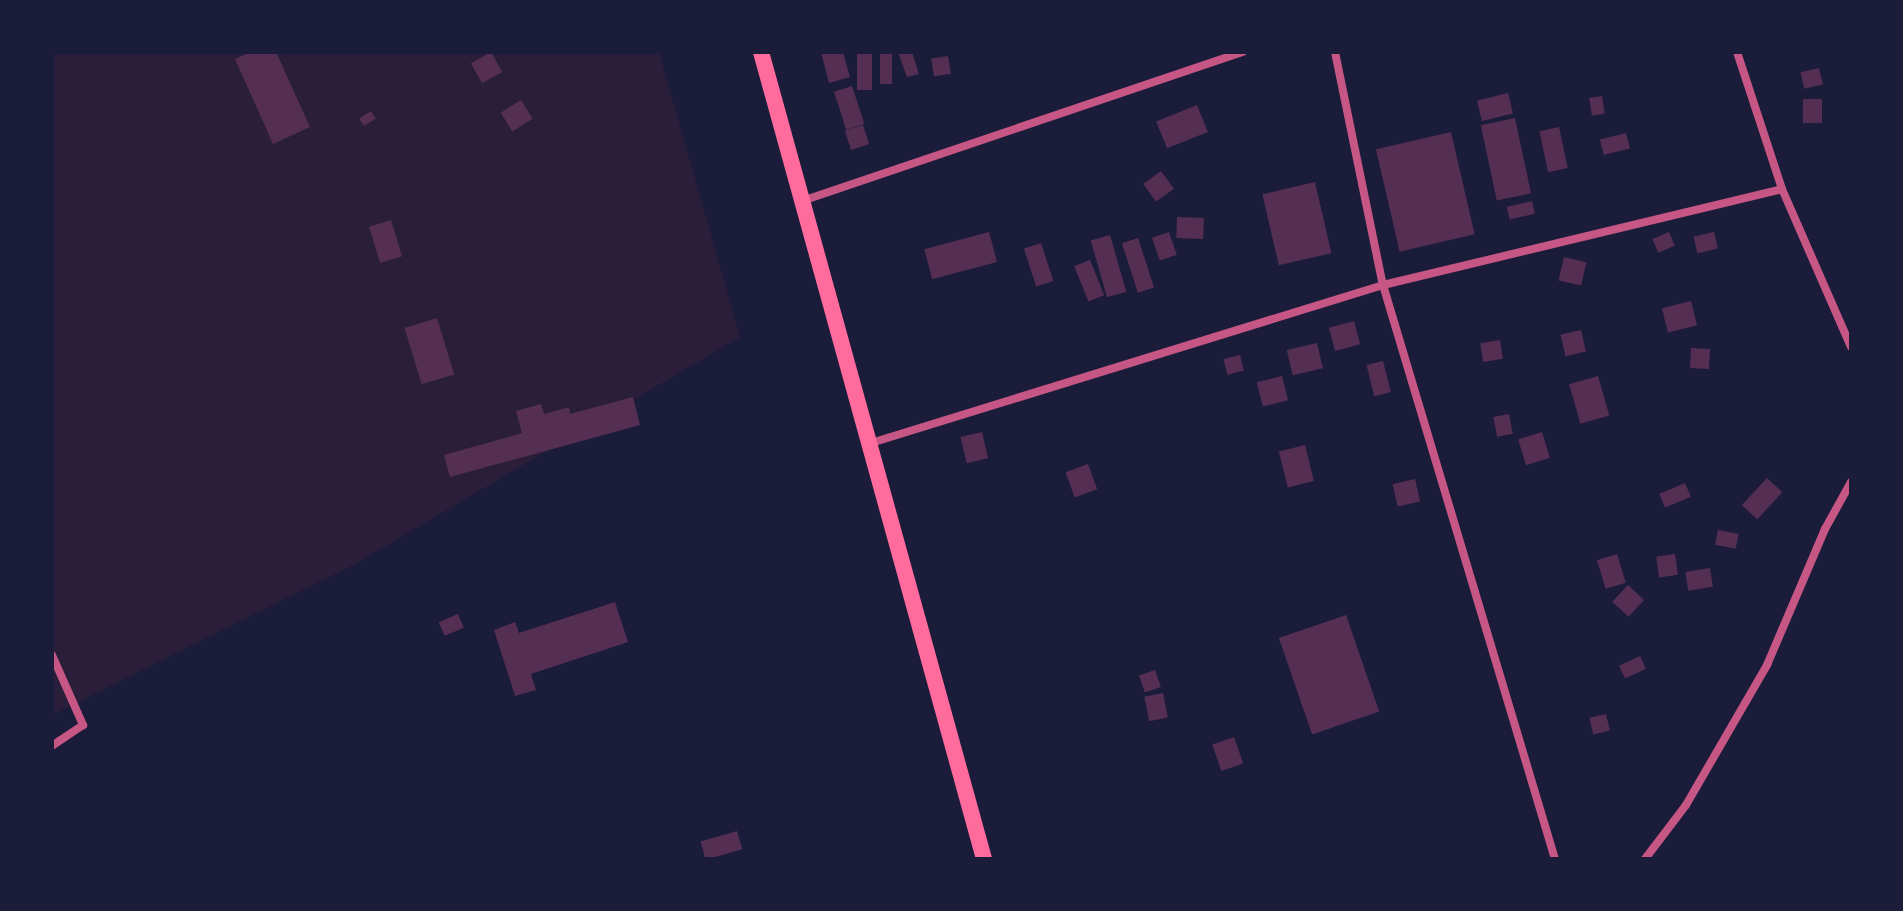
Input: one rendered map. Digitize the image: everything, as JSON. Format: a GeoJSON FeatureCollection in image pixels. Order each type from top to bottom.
{"type":"FeatureCollection","features":[{"type":"Feature","properties":{"kind":"main road"},"geometry":{"type":"LineString","coordinates":[[761,52],[984,859]]}},
{"type":"Feature","properties":{"kind":"street"},"geometry":{"type":"LineString","coordinates":[[802,201],[1243,52]]}},
{"type":"Feature","properties":{"kind":"street"},"geometry":{"type":"LineString","coordinates":[[1335,52],[1383,285],[1555,859]]}},
{"type":"Feature","properties":{"kind":"street"},"geometry":{"type":"LineString","coordinates":[[1737,52],[1782,189],[1851,347]]}},
{"type":"Feature","properties":{"kind":"street"},"geometry":{"type":"LineString","coordinates":[[871,443],[1383,285],[1782,189]]}},
{"type":"Feature","properties":{"kind":"street"},"geometry":{"type":"LineString","coordinates":[[1645,859],[1686,805],[1767,665],[1851,482]]}},
{"type":"Feature","properties":{"kind":"street"},"geometry":{"type":"LineString","coordinates":[[52,655],[83,725],[52,746]]}},
{"type":"Feature","properties":{"kind":"shaded area"},"geometry":{"type":"Polygon","coordinates":[[[52,52],[659,52],[740,337],[357,563],[52,715],[52,52]]]}},
{"type":"Feature","properties":{"kind":"building"},"geometry":{"type":"Polygon","coordinates":[[[251,52],[276,52],[310,127],[273,144],[235,59],[251,52]]]}},
{"type":"Feature","properties":{"kind":"building"},"geometry":{"type":"Polygon","coordinates":[[[491,52],[502,72],[482,83],[471,63],[491,52]]]}},
{"type":"Feature","properties":{"kind":"building"},"geometry":{"type":"Polygon","coordinates":[[[821,52],[843,52],[850,77],[829,83],[821,52]]]}},
{"type":"Feature","properties":{"kind":"building"},"geometry":{"type":"Polygon","coordinates":[[[857,52],[872,52],[872,90],[857,90],[857,52]]]}},
{"type":"Feature","properties":{"kind":"building"},"geometry":{"type":"Polygon","coordinates":[[[880,52],[892,52],[892,84],[880,84],[880,52]]]}},
{"type":"Feature","properties":{"kind":"building"},"geometry":{"type":"Polygon","coordinates":[[[898,52],[912,52],[919,74],[907,77],[898,52]]]}},
{"type":"Feature","properties":{"kind":"building"},"geometry":{"type":"Polygon","coordinates":[[[948,56],[951,74],[934,76],[931,59],[948,56]]]}},
{"type":"Feature","properties":{"kind":"building"},"geometry":{"type":"Polygon","coordinates":[[[1819,68],[1823,85],[1804,89],[1800,72],[1819,68]]]}},
{"type":"Feature","properties":{"kind":"building"},"geometry":{"type":"Polygon","coordinates":[[[852,86],[864,124],[846,130],[834,92],[852,86]]]}},
{"type":"Feature","properties":{"kind":"building"},"geometry":{"type":"Polygon","coordinates":[[[1508,93],[1513,113],[1482,121],[1477,101],[1508,93]]]}},
{"type":"Feature","properties":{"kind":"building"},"geometry":{"type":"Polygon","coordinates":[[[1602,96],[1605,114],[1592,116],[1589,98],[1602,96]]]}},
{"type":"Feature","properties":{"kind":"building"},"geometry":{"type":"Polygon","coordinates":[[[1803,99],[1822,99],[1822,123],[1803,123],[1803,99]]]}},
{"type":"Feature","properties":{"kind":"building"},"geometry":{"type":"Polygon","coordinates":[[[521,100],[533,119],[512,131],[501,113],[521,100]]]}},
{"type":"Feature","properties":{"kind":"building"},"geometry":{"type":"Polygon","coordinates":[[[1197,105],[1208,132],[1167,148],[1156,121],[1197,105]]]}},
{"type":"Feature","properties":{"kind":"building"},"geometry":{"type":"Polygon","coordinates":[[[371,111],[376,119],[364,126],[359,118],[371,111]]]}},
{"type":"Feature","properties":{"kind":"building"},"geometry":{"type":"Polygon","coordinates":[[[1515,118],[1531,193],[1497,201],[1481,125],[1515,118]]]}},
{"type":"Feature","properties":{"kind":"building"},"geometry":{"type":"Polygon","coordinates":[[[863,125],[869,144],[851,150],[845,131],[863,125]]]}},
{"type":"Feature","properties":{"kind":"building"},"geometry":{"type":"Polygon","coordinates":[[[1559,127],[1568,168],[1548,172],[1539,131],[1559,127]]]}},
{"type":"Feature","properties":{"kind":"building"},"geometry":{"type":"Polygon","coordinates":[[[1451,132],[1475,234],[1400,252],[1376,149],[1451,132]]]}},
{"type":"Feature","properties":{"kind":"building"},"geometry":{"type":"Polygon","coordinates":[[[1626,133],[1630,149],[1604,155],[1600,140],[1626,133]]]}},
{"type":"Feature","properties":{"kind":"building"},"geometry":{"type":"Polygon","coordinates":[[[1161,171],[1174,189],[1156,202],[1143,184],[1161,171]]]}},
{"type":"Feature","properties":{"kind":"building"},"geometry":{"type":"Polygon","coordinates":[[[1315,182],[1331,253],[1279,265],[1262,194],[1315,182]]]}},
{"type":"Feature","properties":{"kind":"building"},"geometry":{"type":"Polygon","coordinates":[[[1532,201],[1535,214],[1510,220],[1507,207],[1532,201]]]}},
{"type":"Feature","properties":{"kind":"building"},"geometry":{"type":"Polygon","coordinates":[[[1177,217],[1204,218],[1203,239],[1176,238],[1177,217]]]}},
{"type":"Feature","properties":{"kind":"building"},"geometry":{"type":"Polygon","coordinates":[[[391,220],[402,256],[380,263],[369,227],[391,220]]]}},
{"type":"Feature","properties":{"kind":"building"},"geometry":{"type":"Polygon","coordinates":[[[989,232],[997,262],[932,279],[924,249],[989,232]]]}},
{"type":"Feature","properties":{"kind":"building"},"geometry":{"type":"Polygon","coordinates":[[[1169,232],[1177,255],[1160,261],[1152,238],[1169,232]]]}},
{"type":"Feature","properties":{"kind":"building"},"geometry":{"type":"Polygon","coordinates":[[[1669,232],[1675,246],[1658,253],[1652,239],[1669,232]]]}},
{"type":"Feature","properties":{"kind":"building"},"geometry":{"type":"Polygon","coordinates":[[[1714,232],[1718,249],[1697,253],[1694,237],[1714,232]]]}},
{"type":"Feature","properties":{"kind":"building"},"geometry":{"type":"Polygon","coordinates":[[[1110,235],[1126,292],[1107,297],[1091,241],[1110,235]]]}},
{"type":"Feature","properties":{"kind":"building"},"geometry":{"type":"Polygon","coordinates":[[[1138,238],[1154,287],[1138,293],[1122,243],[1138,238]]]}},
{"type":"Feature","properties":{"kind":"building"},"geometry":{"type":"Polygon","coordinates":[[[1041,243],[1053,281],[1036,287],[1024,249],[1041,243]]]}},
{"type":"Feature","properties":{"kind":"building"},"geometry":{"type":"Polygon","coordinates":[[[1564,257],[1586,262],[1581,286],[1559,280],[1564,257]]]}},
{"type":"Feature","properties":{"kind":"building"},"geometry":{"type":"Polygon","coordinates":[[[1090,260],[1104,295],[1088,302],[1074,266],[1090,260]]]}},
{"type":"Feature","properties":{"kind":"building"},"geometry":{"type":"Polygon","coordinates":[[[1691,301],[1697,325],[1668,333],[1662,308],[1691,301]]]}},
{"type":"Feature","properties":{"kind":"building"},"geometry":{"type":"Polygon","coordinates":[[[437,318],[454,374],[422,384],[404,328],[437,318]]]}},
{"type":"Feature","properties":{"kind":"building"},"geometry":{"type":"Polygon","coordinates":[[[1354,321],[1360,344],[1335,351],[1329,328],[1354,321]]]}},
{"type":"Feature","properties":{"kind":"building"},"geometry":{"type":"Polygon","coordinates":[[[1581,330],[1586,351],[1565,356],[1561,335],[1581,330]]]}},
{"type":"Feature","properties":{"kind":"building"},"geometry":{"type":"Polygon","coordinates":[[[1500,340],[1503,359],[1483,362],[1480,343],[1500,340]]]}},
{"type":"Feature","properties":{"kind":"building"},"geometry":{"type":"Polygon","coordinates":[[[1317,343],[1323,368],[1293,375],[1287,350],[1317,343]]]}},
{"type":"Feature","properties":{"kind":"building"},"geometry":{"type":"Polygon","coordinates":[[[1691,348],[1710,349],[1709,369],[1690,368],[1691,348]]]}},
{"type":"Feature","properties":{"kind":"building"},"geometry":{"type":"Polygon","coordinates":[[[1240,355],[1244,371],[1227,375],[1224,359],[1240,355]]]}},
{"type":"Feature","properties":{"kind":"building"},"geometry":{"type":"Polygon","coordinates":[[[1383,361],[1391,392],[1374,396],[1367,365],[1383,361]]]}},
{"type":"Feature","properties":{"kind":"building"},"geometry":{"type":"Polygon","coordinates":[[[1282,376],[1288,400],[1263,407],[1257,382],[1282,376]]]}},
{"type":"Feature","properties":{"kind":"building"},"geometry":{"type":"Polygon","coordinates":[[[1598,376],[1609,415],[1580,424],[1569,384],[1598,376]]]}},
{"type":"Feature","properties":{"kind":"building"},"geometry":{"type":"Polygon","coordinates":[[[633,397],[640,425],[450,477],[444,455],[522,433],[516,411],[541,404],[544,414],[569,407],[570,414],[633,397]]]}},
{"type":"Feature","properties":{"kind":"building"},"geometry":{"type":"Polygon","coordinates":[[[1509,414],[1513,434],[1497,437],[1493,417],[1509,414]]]}},
{"type":"Feature","properties":{"kind":"building"},"geometry":{"type":"Polygon","coordinates":[[[982,432],[988,458],[967,463],[961,437],[982,432]]]}},
{"type":"Feature","properties":{"kind":"building"},"geometry":{"type":"Polygon","coordinates":[[[1542,432],[1550,458],[1526,465],[1518,439],[1542,432]]]}},
{"type":"Feature","properties":{"kind":"building"},"geometry":{"type":"Polygon","coordinates":[[[1305,445],[1314,481],[1288,487],[1279,452],[1305,445]]]}},
{"type":"Feature","properties":{"kind":"building"},"geometry":{"type":"Polygon","coordinates":[[[1088,464],[1097,489],[1075,498],[1065,472],[1088,464]]]}},
{"type":"Feature","properties":{"kind":"building"},"geometry":{"type":"Polygon","coordinates":[[[1767,478],[1782,492],[1757,519],[1742,505],[1767,478]]]}},
{"type":"Feature","properties":{"kind":"building"},"geometry":{"type":"Polygon","coordinates":[[[1415,479],[1420,501],[1398,507],[1393,484],[1415,479]]]}},
{"type":"Feature","properties":{"kind":"building"},"geometry":{"type":"Polygon","coordinates":[[[1685,483],[1691,497],[1665,508],[1659,494],[1685,483]]]}},
{"type":"Feature","properties":{"kind":"building"},"geometry":{"type":"Polygon","coordinates":[[[1718,530],[1739,534],[1736,549],[1715,545],[1718,530]]]}},
{"type":"Feature","properties":{"kind":"building"},"geometry":{"type":"Polygon","coordinates":[[[1617,554],[1626,583],[1606,589],[1597,560],[1617,554]]]}},
{"type":"Feature","properties":{"kind":"building"},"geometry":{"type":"Polygon","coordinates":[[[1675,554],[1678,575],[1659,577],[1656,557],[1675,554]]]}},
{"type":"Feature","properties":{"kind":"building"},"geometry":{"type":"Polygon","coordinates":[[[1710,568],[1713,587],[1688,591],[1685,572],[1710,568]]]}},
{"type":"Feature","properties":{"kind":"building"},"geometry":{"type":"Polygon","coordinates":[[[1628,585],[1644,600],[1628,617],[1612,602],[1628,585]]]}},
{"type":"Feature","properties":{"kind":"building"},"geometry":{"type":"Polygon","coordinates":[[[615,602],[628,642],[531,674],[536,690],[515,696],[494,630],[515,622],[519,633],[615,602]]]}},
{"type":"Feature","properties":{"kind":"building"},"geometry":{"type":"Polygon","coordinates":[[[458,614],[464,628],[445,636],[439,622],[458,614]]]}},
{"type":"Feature","properties":{"kind":"building"},"geometry":{"type":"Polygon","coordinates":[[[1346,615],[1379,711],[1312,735],[1279,638],[1346,615]]]}},
{"type":"Feature","properties":{"kind":"building"},"geometry":{"type":"Polygon","coordinates":[[[1640,656],[1646,669],[1625,678],[1619,666],[1640,656]]]}},
{"type":"Feature","properties":{"kind":"building"},"geometry":{"type":"Polygon","coordinates":[[[1155,670],[1161,687],[1145,693],[1139,676],[1155,670]]]}},
{"type":"Feature","properties":{"kind":"building"},"geometry":{"type":"Polygon","coordinates":[[[1163,693],[1168,718],[1149,721],[1144,697],[1163,693]]]}},
{"type":"Feature","properties":{"kind":"building"},"geometry":{"type":"Polygon","coordinates":[[[1606,714],[1610,731],[1593,734],[1589,718],[1606,714]]]}},
{"type":"Feature","properties":{"kind":"building"},"geometry":{"type":"Polygon","coordinates":[[[1234,737],[1243,763],[1221,771],[1212,744],[1234,737]]]}},
{"type":"Feature","properties":{"kind":"building"},"geometry":{"type":"Polygon","coordinates":[[[737,831],[742,849],[705,859],[700,841],[737,831]]]}}]}
